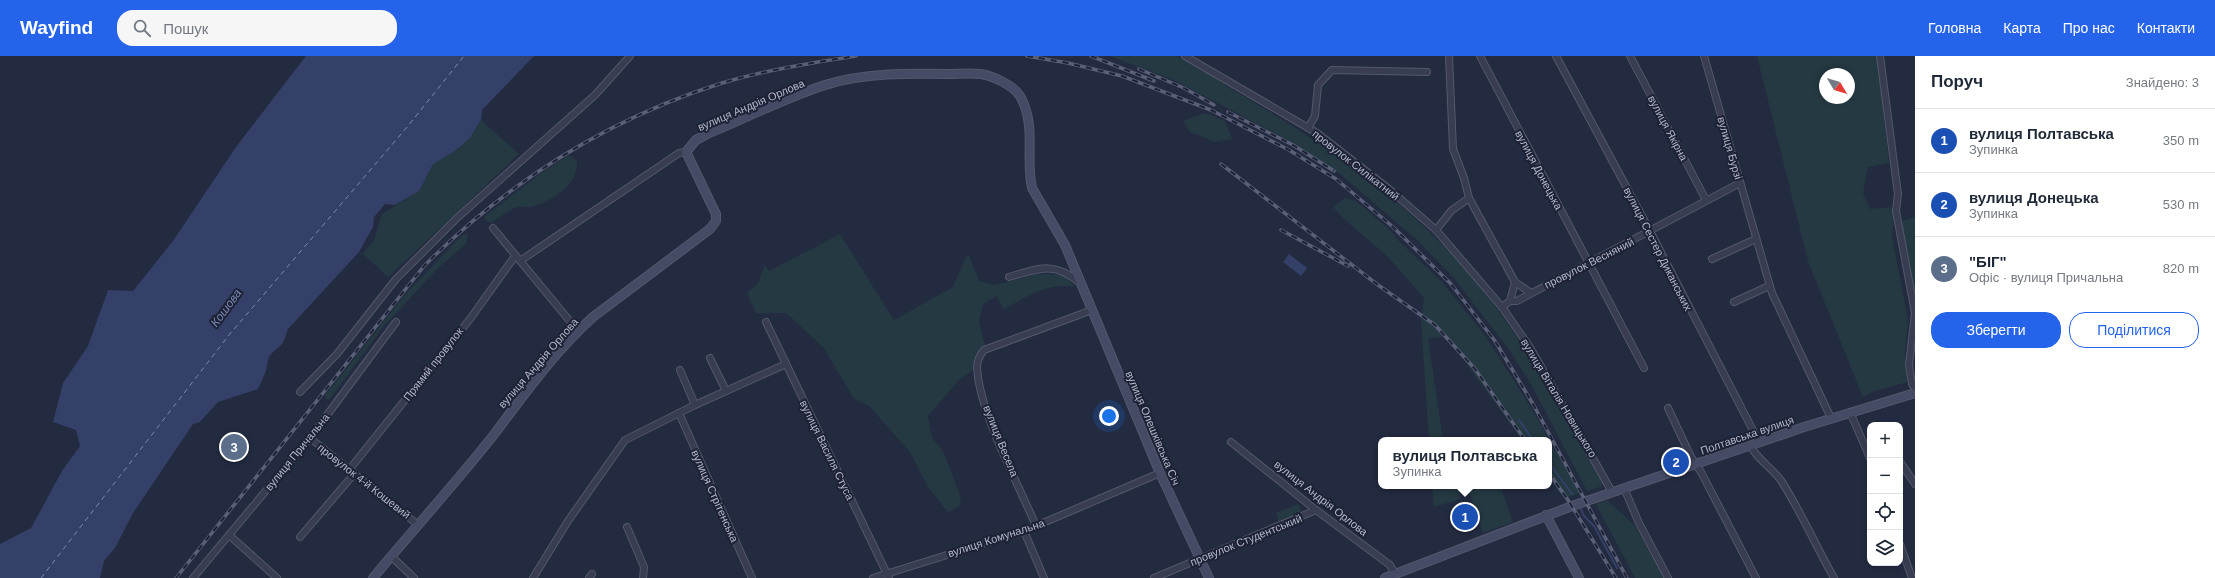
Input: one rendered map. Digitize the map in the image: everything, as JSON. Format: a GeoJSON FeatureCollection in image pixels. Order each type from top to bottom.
{"type":"FeatureCollection","features":[{"type":"Feature","properties":{"kind":"street"},"geometry":{"type":"LineString","coordinates":[[300,392],[337,354],[396,279],[457,218],[595,95],[630,56]]}},
{"type":"Feature","properties":{"kind":"street","name":"провулок Силікатний"},"geometry":{"type":"LineString","coordinates":[[1185,56],[1308,128],[1389,189],[1436,230],[1502,307]]}},
{"type":"Feature","properties":{"kind":"street"},"geometry":{"type":"LineString","coordinates":[[1449,56],[1453,149],[1464,178],[1469,198],[1515,282],[1531,293]]}},
{"type":"Feature","properties":{"kind":"street","name":"вулиця Донецька"},"geometry":{"type":"LineString","coordinates":[[1480,56],[1644,368]]}},
{"type":"Feature","properties":{"kind":"street","name":"вулиця Сестер Диканських"},"geometry":{"type":"LineString","coordinates":[[1556,56],[1650,231],[1759,442]]}},
{"type":"Feature","properties":{"kind":"street","name":"вулиця Якірна"},"geometry":{"type":"LineString","coordinates":[[1630,56],[1706,200]]}},
{"type":"Feature","properties":{"kind":"street","name":"вулиця Бурзі"},"geometry":{"type":"LineString","coordinates":[[1704,56],[1769,286],[1830,418]]}},
{"type":"Feature","properties":{"kind":"street"},"geometry":{"type":"LineString","coordinates":[[1880,56],[1898,194],[1896,211],[1915,313],[1909,365],[1912,384],[1915,388]]}},
{"type":"Feature","properties":{"kind":"street"},"geometry":{"type":"LineString","coordinates":[[1308,128],[1315,116],[1318,85],[1332,70],[1427,72]]}},
{"type":"Feature","properties":{"kind":"street","name":"вулиця Андрія Орлова"},"geometry":{"type":"LineString","coordinates":[[373,578],[451,486],[519,399],[578,331],[593,317],[701,238],[716,221],[714,207],[686,152],[692,143],[707,134],[824,86],[854,78],[927,74],[982,74],[997,79],[1019,95],[1029,126],[1031,149],[1030,178],[1032,188],[1065,245],[1081,284]]}},
{"type":"Feature","properties":{"kind":"street","name":"Прямий провулок"},"geometry":{"type":"LineString","coordinates":[[300,537],[518,258],[680,153],[686,152]]}},
{"type":"Feature","properties":{"kind":"street","name":"провулок Весняний"},"geometry":{"type":"LineString","coordinates":[[1502,307],[1510,301],[1517,301],[1589,264],[1740,183]]}},
{"type":"Feature","properties":{"kind":"street"},"geometry":{"type":"LineString","coordinates":[[1436,230],[1451,211],[1469,198]]}},
{"type":"Feature","properties":{"kind":"street"},"geometry":{"type":"LineString","coordinates":[[493,228],[578,331]]}},
{"type":"Feature","properties":{"kind":"street"},"geometry":{"type":"LineString","coordinates":[[1712,259],[1756,239]]}},
{"type":"Feature","properties":{"kind":"street"},"geometry":{"type":"LineString","coordinates":[[1009,277],[1037,269],[1057,269],[1069,273],[1081,284]]}},
{"type":"Feature","properties":{"kind":"street"},"geometry":{"type":"LineString","coordinates":[[1510,301],[1515,282]]}},
{"type":"Feature","properties":{"kind":"street","name":"вулиця Олешківська Січ"},"geometry":{"type":"LineString","coordinates":[[1081,284],[1160,473],[1209,578]]}},
{"type":"Feature","properties":{"kind":"street"},"geometry":{"type":"LineString","coordinates":[[1734,302],[1769,286]]}},
{"type":"Feature","properties":{"kind":"street","name":"вулиця Віталія Новицького"},"geometry":{"type":"LineString","coordinates":[[1502,307],[1531,349],[1612,492]]}},
{"type":"Feature","properties":{"kind":"street","name":"вулиця Весела"},"geometry":{"type":"LineString","coordinates":[[1036,526],[984,402],[978,362],[984,350],[1092,310]]}},
{"type":"Feature","properties":{"kind":"street","name":"вулиця Причальна"},"geometry":{"type":"LineString","coordinates":[[193,578],[310,438],[396,322]]}},
{"type":"Feature","properties":{"kind":"street","name":"вулиця Василя Стуса"},"geometry":{"type":"LineString","coordinates":[[766,322],[888,576]]}},
{"type":"Feature","properties":{"kind":"street"},"geometry":{"type":"LineString","coordinates":[[710,358],[726,391]]}},
{"type":"Feature","properties":{"kind":"street"},"geometry":{"type":"LineString","coordinates":[[533,578],[568,522],[624,441],[695,405],[786,364]]}},
{"type":"Feature","properties":{"kind":"street"},"geometry":{"type":"LineString","coordinates":[[680,370],[695,405]]}},
{"type":"Feature","properties":{"kind":"street","name":"Полтавська вулиця"},"geometry":{"type":"LineString","coordinates":[[1385,578],[1546,515],[1830,418],[1915,393]]}},
{"type":"Feature","properties":{"kind":"street"},"geometry":{"type":"LineString","coordinates":[[1668,408],[1756,578]]}},
{"type":"Feature","properties":{"kind":"street"},"geometry":{"type":"LineString","coordinates":[[1850,412],[1867,451]]}},
{"type":"Feature","properties":{"kind":"street","name":"вулиця Стрітенська"},"geometry":{"type":"LineString","coordinates":[[679,413],[752,578]]}},
{"type":"Feature","properties":{"kind":"street","name":"провулок 4-й Кошевий"},"geometry":{"type":"LineString","coordinates":[[310,438],[418,524]]}},
{"type":"Feature","properties":{"kind":"street","name":"вулиця Андрія Орлова"},"geometry":{"type":"LineString","coordinates":[[1231,442],[1316,510],[1390,565],[1395,574]]}},
{"type":"Feature","properties":{"kind":"street"},"geometry":{"type":"LineString","coordinates":[[1750,445],[1754,453],[1771,467],[1782,482],[1834,578]]}},
{"type":"Feature","properties":{"kind":"street"},"geometry":{"type":"LineString","coordinates":[[1903,466],[1915,484]]}},
{"type":"Feature","properties":{"kind":"street","name":"вулиця Комунальна"},"geometry":{"type":"LineString","coordinates":[[873,578],[888,576],[1024,531],[1160,473]]}},
{"type":"Feature","properties":{"kind":"street"},"geometry":{"type":"LineString","coordinates":[[1624,488],[1639,523],[1668,578]]}},
{"type":"Feature","properties":{"kind":"street","name":"провулок Студентський"},"geometry":{"type":"LineString","coordinates":[[1154,578],[1316,510]]}},
{"type":"Feature","properties":{"kind":"street"},"geometry":{"type":"LineString","coordinates":[[1546,515],[1579,578]]}},
{"type":"Feature","properties":{"kind":"street"},"geometry":{"type":"LineString","coordinates":[[627,528],[644,567],[643,578]]}},
{"type":"Feature","properties":{"kind":"street"},"geometry":{"type":"LineString","coordinates":[[1024,531],[1044,578]]}},
{"type":"Feature","properties":{"kind":"street"},"geometry":{"type":"LineString","coordinates":[[229,535],[277,578]]}},
{"type":"Feature","properties":{"kind":"street"},"geometry":{"type":"LineString","coordinates":[[1903,552],[1912,578]]}},
{"type":"Feature","properties":{"kind":"street"},"geometry":{"type":"LineString","coordinates":[[391,556],[414,578]]}},
{"type":"Feature","properties":{"kind":"shaded area"},"geometry":{"type":"Polygon","coordinates":[[[1110,56],[1175,56],[1186,61],[1300,131],[1370,180],[1402,207],[1434,236],[1463,266],[1490,299],[1520,342],[1549,389],[1602,482],[1602,486],[1587,491],[1532,386],[1510,351],[1453,277],[1416,239],[1339,173],[1286,139],[1174,80],[1110,56]]]}},
{"type":"Feature","properties":{"kind":"shaded area"},"geometry":{"type":"Polygon","coordinates":[[[1757,56],[1877,56],[1889,163],[1868,167],[1863,193],[1870,209],[1894,207],[1892,236],[1908,321],[1905,352],[1907,382],[1872,392],[1863,397],[1808,261],[1757,56]]]}},
{"type":"Feature","properties":{"kind":"shaded area"},"geometry":{"type":"Polygon","coordinates":[[[1205,113],[1225,121],[1232,139],[1215,142],[1190,132],[1183,121],[1205,113]]]}},
{"type":"Feature","properties":{"kind":"shaded area"},"geometry":{"type":"Polygon","coordinates":[[[481,120],[519,154],[388,277],[363,254],[374,240],[382,214],[419,191],[433,163],[455,151],[470,138],[481,120]]]}},
{"type":"Feature","properties":{"kind":"shaded area"},"geometry":{"type":"Polygon","coordinates":[[[567,156],[572,157],[577,161],[576,170],[573,178],[562,191],[547,201],[528,207],[515,208],[491,223],[485,220],[485,216],[540,174],[567,156]]]}},
{"type":"Feature","properties":{"kind":"shaded area"},"geometry":{"type":"Polygon","coordinates":[[[1345,198],[1356,201],[1391,231],[1398,240],[1442,282],[1484,334],[1548,437],[1520,437],[1461,356],[1444,337],[1428,338],[1443,437],[1429,437],[1421,321],[1424,298],[1388,257],[1343,218],[1333,207],[1345,198]]]}},
{"type":"Feature","properties":{"kind":"shaded area"},"geometry":{"type":"Polygon","coordinates":[[[1915,217],[1915,311],[1900,222],[1915,217]]]}},
{"type":"Feature","properties":{"kind":"shaded area"},"geometry":{"type":"Polygon","coordinates":[[[468,234],[466,244],[439,267],[383,327],[329,400],[326,399],[325,395],[404,296],[461,236],[468,234]]]}},
{"type":"Feature","properties":{"kind":"shaded area"},"geometry":{"type":"Polygon","coordinates":[[[840,234],[894,320],[953,287],[968,253],[979,281],[995,285],[1037,274],[1064,275],[1075,287],[1065,286],[1047,289],[1029,295],[1004,309],[996,296],[983,304],[979,322],[985,345],[978,352],[972,371],[959,380],[928,416],[932,437],[944,453],[961,498],[959,507],[948,512],[928,487],[910,452],[869,406],[854,399],[824,348],[786,313],[756,313],[747,293],[758,283],[765,265],[769,271],[840,234]]]}},
{"type":"Feature","properties":{"kind":"shaded area"},"geometry":{"type":"Polygon","coordinates":[[[1552,444],[1580,493],[1564,499],[1552,481],[1552,444]]]}},
{"type":"Feature","properties":{"kind":"shaded area"},"geometry":{"type":"Polygon","coordinates":[[[1432,489],[1458,489],[1461,499],[1434,507],[1432,489]]]}},
{"type":"Feature","properties":{"kind":"shaded area"},"geometry":{"type":"Polygon","coordinates":[[[1468,489],[1501,489],[1513,522],[1483,533],[1468,489]]]}},
{"type":"Feature","properties":{"kind":"shaded area"},"geometry":{"type":"Polygon","coordinates":[[[1607,500],[1636,527],[1664,578],[1635,578],[1596,504],[1607,500]]]}},
{"type":"Feature","properties":{"kind":"shaded area"},"geometry":{"type":"Polygon","coordinates":[[[1298,504],[1302,513],[1279,522],[1276,513],[1298,504]]]}},
{"type":"Feature","properties":{"kind":"water","name":"Кошова"},"geometry":{"type":"Polygon","coordinates":[[[306,56],[534,56],[482,110],[481,120],[470,138],[455,151],[433,164],[419,191],[395,205],[385,204],[374,217],[373,227],[359,252],[288,329],[283,343],[269,356],[266,371],[258,389],[218,402],[200,422],[193,424],[133,513],[115,548],[104,561],[100,578],[0,578],[0,544],[31,528],[62,471],[80,446],[76,430],[53,422],[63,383],[88,346],[108,290],[133,291],[173,241],[236,147],[306,56]]]}},
{"type":"Feature","properties":{"kind":"water"},"geometry":{"type":"Polygon","coordinates":[[[1289,254],[1307,268],[1301,276],[1283,262],[1289,254]]]}},
{"type":"Feature","properties":{"kind":"waterway"},"geometry":{"type":"LineString","coordinates":[[1519,420],[1531,437]]}},
{"type":"Feature","properties":{"kind":"waterway"},"geometry":{"type":"LineString","coordinates":[[1552,467],[1572,494]]}},
{"type":"Feature","properties":{"kind":"waterway"},"geometry":{"type":"LineString","coordinates":[[1581,509],[1584,516],[1594,526],[1617,568]]}},
{"type":"Feature","properties":{"kind":"ferry route"},"geometry":{"type":"LineString","coordinates":[[41,578],[229,335],[408,126],[464,56]]}},
{"type":"Feature","properties":{"kind":"railway"},"geometry":{"type":"LineString","coordinates":[[176,578],[424,266],[456,235],[490,207],[562,156],[639,115],[680,98],[722,83],[755,74],[856,56]]}},
{"type":"Feature","properties":{"kind":"railway"},"geometry":{"type":"LineString","coordinates":[[1027,56],[1068,63],[1122,76],[1211,110],[1289,150],[1336,179],[1393,227],[1451,284],[1495,341],[1551,437]]}},
{"type":"Feature","properties":{"kind":"railway"},"geometry":{"type":"LineString","coordinates":[[1091,56],[1154,81]]}},
{"type":"Feature","properties":{"kind":"railway"},"geometry":{"type":"LineString","coordinates":[[1139,69],[1184,88],[1214,105]]}},
{"type":"Feature","properties":{"kind":"railway"},"geometry":{"type":"LineString","coordinates":[[1228,112],[1293,145],[1334,171]]}},
{"type":"Feature","properties":{"kind":"railway"},"geometry":{"type":"LineString","coordinates":[[1221,164],[1378,285],[1435,325],[1475,369],[1523,437]]}},
{"type":"Feature","properties":{"kind":"railway"},"geometry":{"type":"LineString","coordinates":[[1281,230],[1348,266]]}},
{"type":"Feature","properties":{"kind":"railway"},"geometry":{"type":"LineString","coordinates":[[1552,439],[1627,578]]}},
{"type":"Feature","properties":{"kind":"railway"},"geometry":{"type":"LineString","coordinates":[[1552,477],[1568,500],[1616,578]]}},
{"type":"Feature","properties":{"kind":"place","name":"\"БІГ\""},"geometry":{"type":"Point","coordinates":[234,447]}},
{"type":"Feature","properties":{"kind":"place","name":"вулиця Донецька"},"geometry":{"type":"Point","coordinates":[1676,462]}},
{"type":"Feature","properties":{"kind":"place","name":"вулиця Полтавська"},"geometry":{"type":"Point","coordinates":[1465,517]}}]}
